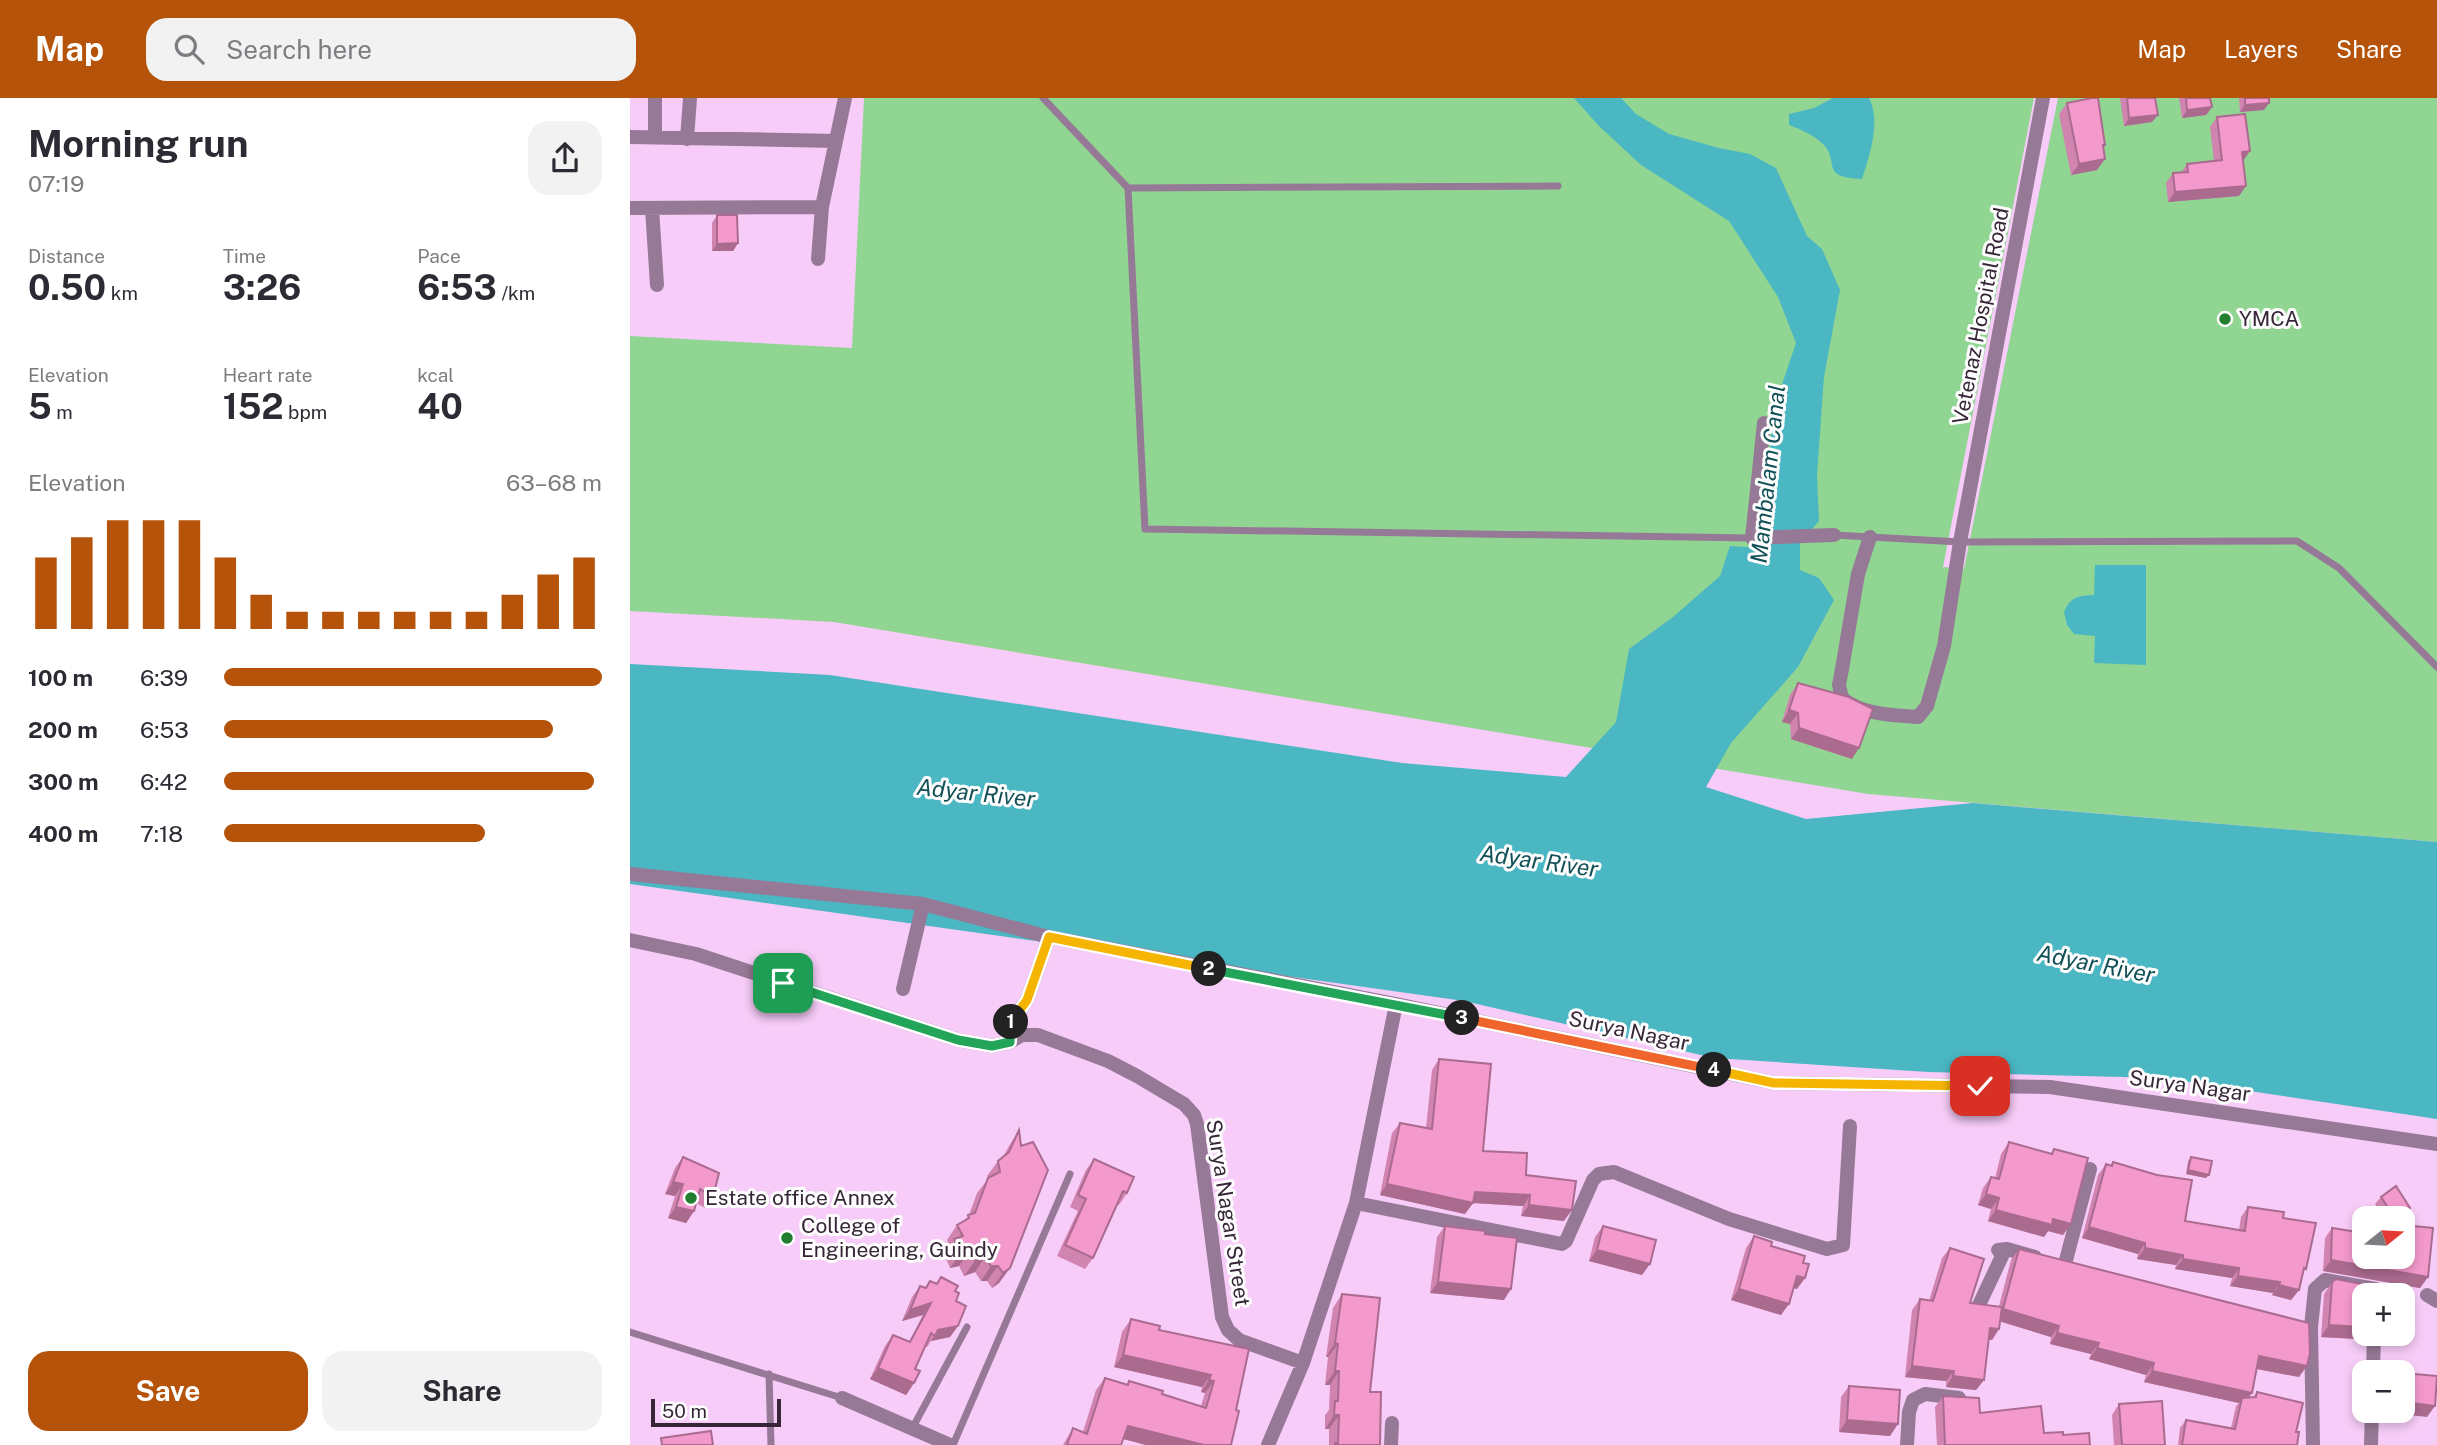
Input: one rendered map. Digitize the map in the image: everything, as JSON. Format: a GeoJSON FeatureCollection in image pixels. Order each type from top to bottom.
{"type":"FeatureCollection","features":[{"type":"Feature","properties":{"kind":"street"},"geometry":{"type":"LineString","coordinates":[[654,137],[655,98]]}},
{"type":"Feature","properties":{"kind":"street"},"geometry":{"type":"LineString","coordinates":[[687,139],[690,98]]}},
{"type":"Feature","properties":{"kind":"street"},"geometry":{"type":"LineString","coordinates":[[818,260],[822,206],[845,98]]}},
{"type":"Feature","properties":{"kind":"street","name":"Vetenaz Hospital Road"},"geometry":{"type":"LineString","coordinates":[[1870,537],[1858,573],[1839,685],[1842,698],[1856,707],[1874,712],[1917,717],[1927,706],[1944,646],[1959,542],[2043,98]]}},
{"type":"Feature","properties":{"kind":"street"},"geometry":{"type":"LineString","coordinates":[[630,137],[836,141]]}},
{"type":"Feature","properties":{"kind":"street"},"geometry":{"type":"LineString","coordinates":[[630,208],[822,206]]}},
{"type":"Feature","properties":{"kind":"street"},"geometry":{"type":"LineString","coordinates":[[652,208],[657,285]]}},
{"type":"Feature","properties":{"kind":"street"},"geometry":{"type":"LineString","coordinates":[[1764,423],[1752,538],[1834,535]]}},
{"type":"Feature","properties":{"kind":"street","name":"Surya Nagar"},"geometry":{"type":"LineString","coordinates":[[630,874],[923,904],[1049,937],[1396,1004],[1774,1083],[2050,1087],[2437,1144]]}},
{"type":"Feature","properties":{"kind":"street"},"geometry":{"type":"LineString","coordinates":[[903,989],[923,904]]}},
{"type":"Feature","properties":{"kind":"street"},"geometry":{"type":"LineString","coordinates":[[1010,1042],[1009,1024],[1027,1000],[1049,937]]}},
{"type":"Feature","properties":{"kind":"street","name":"Surya Nagar Street"},"geometry":{"type":"LineString","coordinates":[[630,940],[696,954],[958,1040],[992,1046],[1010,1042],[1023,1035],[1038,1035],[1108,1061],[1184,1104],[1194,1115],[1197,1124],[1222,1317],[1228,1330],[1240,1340],[1303,1363]]}},
{"type":"Feature","properties":{"kind":"street"},"geometry":{"type":"LineString","coordinates":[[1268,1445],[1303,1363],[1356,1203],[1396,1004]]}},
{"type":"Feature","properties":{"kind":"street"},"geometry":{"type":"LineString","coordinates":[[1356,1203],[1562,1244],[1566,1241],[1593,1180],[1599,1174],[1614,1172],[1729,1220],[1826,1249],[1843,1245],[1850,1126]]}},
{"type":"Feature","properties":{"kind":"street"},"geometry":{"type":"LineString","coordinates":[[1978,1307],[2003,1254],[1998,1250],[2007,1249],[2071,1266],[2090,1169]]}},
{"type":"Feature","properties":{"kind":"street"},"geometry":{"type":"LineString","coordinates":[[2313,1445],[2305,1326],[2315,1289],[2325,1280],[2352,1286]]}},
{"type":"Feature","properties":{"kind":"street"},"geometry":{"type":"LineString","coordinates":[[1907,1445],[1910,1404],[1919,1396],[1978,1400]]}},
{"type":"Feature","properties":{"kind":"street"},"geometry":{"type":"LineString","coordinates":[[842,1398],[951,1445]]}},
{"type":"Feature","properties":{"kind":"street"},"geometry":{"type":"LineString","coordinates":[[1391,1445],[1392,1423]]}},
{"type":"Feature","properties":{"kind":"street"},"geometry":{"type":"LineString","coordinates":[[2371,1445],[2372,1423]]}},
{"type":"Feature","properties":{"kind":"lane"},"geometry":{"type":"LineString","coordinates":[[1043,98],[1128,188],[1145,530],[1752,538]]}},
{"type":"Feature","properties":{"kind":"lane"},"geometry":{"type":"LineString","coordinates":[[1128,188],[1558,187]]}},
{"type":"Feature","properties":{"kind":"lane"},"geometry":{"type":"LineString","coordinates":[[1834,535],[1959,542],[2297,541],[2339,568],[2437,667]]}},
{"type":"Feature","properties":{"kind":"lane"},"geometry":{"type":"LineString","coordinates":[[951,1445],[1070,1174]]}},
{"type":"Feature","properties":{"kind":"lane"},"geometry":{"type":"LineString","coordinates":[[913,1427],[967,1327]]}},
{"type":"Feature","properties":{"kind":"lane"},"geometry":{"type":"LineString","coordinates":[[630,1332],[842,1398]]}},
{"type":"Feature","properties":{"kind":"lane"},"geometry":{"type":"LineString","coordinates":[[769,1374],[771,1445]]}},
{"type":"Feature","properties":{"kind":"shaded area"},"geometry":{"type":"Polygon","coordinates":[[[864,98],[2034,98],[1943,567],[1964,569],[2058,98],[2437,98],[2437,842],[1868,794],[834,622],[630,611],[630,336],[852,348],[864,98]]]}},
{"type":"Feature","properties":{"kind":"water"},"geometry":{"type":"Polygon","coordinates":[[[1574,98],[1621,98],[1636,114],[1669,134],[1750,154],[1776,168],[1807,236],[1822,249],[1840,290],[1824,377],[1817,475],[1819,521],[1800,543],[1800,570],[1819,578],[1834,600],[1798,667],[1731,743],[1706,787],[1806,819],[1973,803],[2437,842],[2437,1119],[2163,1078],[1928,1072],[1714,1058],[1464,1001],[630,884],[630,664],[830,675],[1402,763],[1566,777],[1616,722],[1629,649],[1673,617],[1720,576],[1730,546],[1759,548],[1764,521],[1773,411],[1796,343],[1778,297],[1729,221],[1641,165],[1598,125],[1574,98]]]}},
{"type":"Feature","properties":{"kind":"water"},"geometry":{"type":"Polygon","coordinates":[[[1833,98],[1869,98],[1874,127],[1862,179],[1849,178],[1835,172],[1824,145],[1789,125],[1789,114],[1814,108],[1833,98]]]}},
{"type":"Feature","properties":{"kind":"water"},"geometry":{"type":"Polygon","coordinates":[[[2095,565],[2146,565],[2146,665],[2094,663],[2095,636],[2074,634],[2067,625],[2064,612],[2069,603],[2079,597],[2094,595],[2095,565]]]}},
{"type":"Feature","properties":{"kind":"building"},"geometry":{"type":"Polygon","coordinates":[[[2098,98],[2105,159],[2079,164],[2067,103],[2098,98]]]}},
{"type":"Feature","properties":{"kind":"building"},"geometry":{"type":"Polygon","coordinates":[[[2127,98],[2155,98],[2158,115],[2129,118],[2127,98]]]}},
{"type":"Feature","properties":{"kind":"building"},"geometry":{"type":"Polygon","coordinates":[[[2186,98],[2210,98],[2212,107],[2187,110],[2186,98]]]}},
{"type":"Feature","properties":{"kind":"building"},"geometry":{"type":"Polygon","coordinates":[[[2245,98],[2269,98],[2269,103],[2245,105],[2245,98]]]}},
{"type":"Feature","properties":{"kind":"building"},"geometry":{"type":"Polygon","coordinates":[[[2245,114],[2250,151],[2242,152],[2246,186],[2175,192],[2173,173],[2188,172],[2187,164],[2222,160],[2217,117],[2245,114]]]}},
{"type":"Feature","properties":{"kind":"building"},"geometry":{"type":"Polygon","coordinates":[[[717,215],[737,215],[738,243],[717,244],[717,215]]]}},
{"type":"Feature","properties":{"kind":"building"},"geometry":{"type":"Polygon","coordinates":[[[1798,683],[1849,697],[1873,709],[1859,748],[1799,728],[1798,713],[1789,710],[1798,683]]]}},
{"type":"Feature","properties":{"kind":"building"},"geometry":{"type":"Polygon","coordinates":[[[1439,1059],[1491,1064],[1483,1151],[1527,1153],[1526,1175],[1576,1181],[1572,1210],[1529,1205],[1530,1195],[1475,1192],[1473,1203],[1387,1184],[1400,1123],[1432,1129],[1439,1059]]]}},
{"type":"Feature","properties":{"kind":"building"},"geometry":{"type":"Polygon","coordinates":[[[1019,1130],[1021,1146],[1033,1142],[1048,1170],[1010,1268],[1003,1273],[998,1266],[991,1266],[985,1257],[975,1261],[970,1251],[961,1253],[954,1239],[963,1236],[957,1225],[969,1218],[968,1215],[975,1213],[988,1178],[1000,1172],[998,1161],[1009,1152],[1019,1130]]]}},
{"type":"Feature","properties":{"kind":"building"},"geometry":{"type":"Polygon","coordinates":[[[2009,1142],[2052,1154],[2054,1149],[2088,1158],[2071,1224],[2053,1219],[2052,1225],[1996,1210],[1999,1198],[1986,1194],[1991,1177],[1999,1179],[2009,1142]]]}},
{"type":"Feature","properties":{"kind":"building"},"geometry":{"type":"Polygon","coordinates":[[[683,1157],[719,1173],[713,1197],[700,1189],[694,1211],[676,1207],[683,1184],[673,1182],[683,1157]]]}},
{"type":"Feature","properties":{"kind":"building"},"geometry":{"type":"Polygon","coordinates":[[[2191,1157],[2212,1161],[2209,1175],[2188,1170],[2191,1157]]]}},
{"type":"Feature","properties":{"kind":"building"},"geometry":{"type":"Polygon","coordinates":[[[1094,1159],[1134,1177],[1127,1193],[1123,1191],[1093,1258],[1065,1245],[1086,1199],[1078,1195],[1094,1159]]]}},
{"type":"Feature","properties":{"kind":"building"},"geometry":{"type":"Polygon","coordinates":[[[2113,1162],[2157,1175],[2192,1180],[2185,1221],[2245,1231],[2248,1207],[2284,1212],[2283,1218],[2316,1223],[2299,1290],[2279,1285],[2280,1282],[2238,1276],[2239,1268],[2183,1259],[2183,1255],[2145,1248],[2145,1243],[2089,1227],[2106,1164],[2112,1166],[2113,1162]]]}},
{"type":"Feature","properties":{"kind":"building"},"geometry":{"type":"Polygon","coordinates":[[[2396,1186],[2409,1206],[2387,1206],[2381,1197],[2396,1186]]]}},
{"type":"Feature","properties":{"kind":"building"},"geometry":{"type":"Polygon","coordinates":[[[1445,1226],[1517,1238],[1511,1289],[1438,1282],[1445,1226]]]}},
{"type":"Feature","properties":{"kind":"building"},"geometry":{"type":"Polygon","coordinates":[[[1603,1226],[1656,1240],[1650,1264],[1597,1250],[1603,1226]]]}},
{"type":"Feature","properties":{"kind":"building"},"geometry":{"type":"Polygon","coordinates":[[[2415,1226],[2433,1228],[2428,1277],[2382,1269],[2415,1269],[2415,1226]]]}},
{"type":"Feature","properties":{"kind":"building"},"geometry":{"type":"Polygon","coordinates":[[[2332,1228],[2352,1231],[2352,1264],[2331,1260],[2332,1228]]]}},
{"type":"Feature","properties":{"kind":"building"},"geometry":{"type":"Polygon","coordinates":[[[1754,1236],[1772,1242],[1771,1246],[1805,1256],[1803,1263],[1809,1264],[1805,1278],[1797,1276],[1789,1304],[1739,1289],[1754,1236]]]}},
{"type":"Feature","properties":{"kind":"building"},"geometry":{"type":"Polygon","coordinates":[[[1950,1248],[1984,1259],[1970,1303],[2002,1307],[1999,1329],[1990,1328],[1984,1380],[1953,1376],[1954,1371],[1912,1366],[1920,1299],[1933,1301],[1950,1248]]]}},
{"type":"Feature","properties":{"kind":"building"},"geometry":{"type":"Polygon","coordinates":[[[2019,1249],[2309,1323],[2310,1353],[2307,1366],[2259,1356],[2252,1393],[2152,1371],[2154,1363],[2097,1348],[2099,1343],[2057,1333],[2059,1326],[2003,1309],[2019,1249]]]}},
{"type":"Feature","properties":{"kind":"building"},"geometry":{"type":"Polygon","coordinates":[[[941,1277],[958,1286],[955,1291],[959,1293],[956,1301],[966,1306],[958,1326],[938,1330],[935,1336],[931,1333],[915,1369],[920,1371],[914,1383],[878,1368],[893,1335],[910,1342],[931,1303],[910,1310],[920,1286],[926,1288],[930,1281],[937,1284],[941,1277]]]}},
{"type":"Feature","properties":{"kind":"building"},"geometry":{"type":"Polygon","coordinates":[[[2336,1279],[2357,1283],[2352,1283],[2352,1326],[2329,1325],[2332,1282],[2336,1279]]]}},
{"type":"Feature","properties":{"kind":"building"},"geometry":{"type":"Polygon","coordinates":[[[1342,1294],[1380,1298],[1370,1392],[1381,1392],[1380,1445],[1335,1445],[1338,1444],[1339,1415],[1334,1415],[1335,1401],[1338,1401],[1339,1371],[1335,1371],[1338,1344],[1335,1343],[1342,1294]]]}},
{"type":"Feature","properties":{"kind":"building"},"geometry":{"type":"Polygon","coordinates":[[[1131,1319],[1160,1326],[1159,1330],[1249,1349],[1231,1445],[1204,1445],[1128,1426],[1121,1445],[1067,1445],[1073,1428],[1087,1434],[1105,1378],[1128,1385],[1129,1381],[1163,1391],[1162,1394],[1206,1408],[1214,1381],[1209,1380],[1211,1375],[1123,1355],[1131,1319]]]}},
{"type":"Feature","properties":{"kind":"building"},"geometry":{"type":"Polygon","coordinates":[[[2415,1374],[2437,1376],[2435,1406],[2415,1404],[2415,1374]]]}},
{"type":"Feature","properties":{"kind":"building"},"geometry":{"type":"Polygon","coordinates":[[[1849,1386],[1900,1390],[1898,1424],[1847,1420],[1849,1386]]]}},
{"type":"Feature","properties":{"kind":"building"},"geometry":{"type":"Polygon","coordinates":[[[2257,1392],[2303,1403],[2296,1432],[2299,1432],[2297,1445],[2182,1445],[2186,1420],[2235,1429],[2242,1398],[2256,1397],[2257,1392]]]}},
{"type":"Feature","properties":{"kind":"building"},"geometry":{"type":"Polygon","coordinates":[[[1943,1396],[1979,1398],[1980,1413],[2041,1406],[2044,1433],[2089,1433],[2090,1445],[1945,1445],[1943,1396]]]}},
{"type":"Feature","properties":{"kind":"building"},"geometry":{"type":"Polygon","coordinates":[[[2162,1401],[2165,1445],[2122,1445],[2119,1404],[2162,1401]]]}},
{"type":"Feature","properties":{"kind":"building"},"geometry":{"type":"Polygon","coordinates":[[[711,1431],[713,1445],[662,1445],[661,1438],[711,1431]]]}},
{"type":"Feature","properties":{"kind":"place","name":"YMCA"},"geometry":{"type":"Point","coordinates":[2225,319]}},
{"type":"Feature","properties":{"kind":"place","name":"Estate office Annex"},"geometry":{"type":"Point","coordinates":[691,1198]}},
{"type":"Feature","properties":{"kind":"place","name":"College of Engineering, Guindy"},"geometry":{"type":"Point","coordinates":[787,1238]}},
{"type":"Feature","properties":{"kind":"route"},"geometry":{"type":"LineString","coordinates":[[783,983],[958,1040],[992,1046],[1010,1042],[1009,1024],[1027,1000],[1049,937],[1396,1004],[1774,1083],[1980,1086]]}},
{"type":"Feature","properties":{"kind":"water label","name":"Mambalam Canal"},"geometry":{"type":"Point","coordinates":[1768,474]}},
{"type":"Feature","properties":{"kind":"water label","name":"Adyar River"},"geometry":{"type":"Point","coordinates":[976,793]}},
{"type":"Feature","properties":{"kind":"water label","name":"Adyar River"},"geometry":{"type":"Point","coordinates":[1539,861]}},
{"type":"Feature","properties":{"kind":"water label","name":"Adyar River"},"geometry":{"type":"Point","coordinates":[2096,964]}}]}
